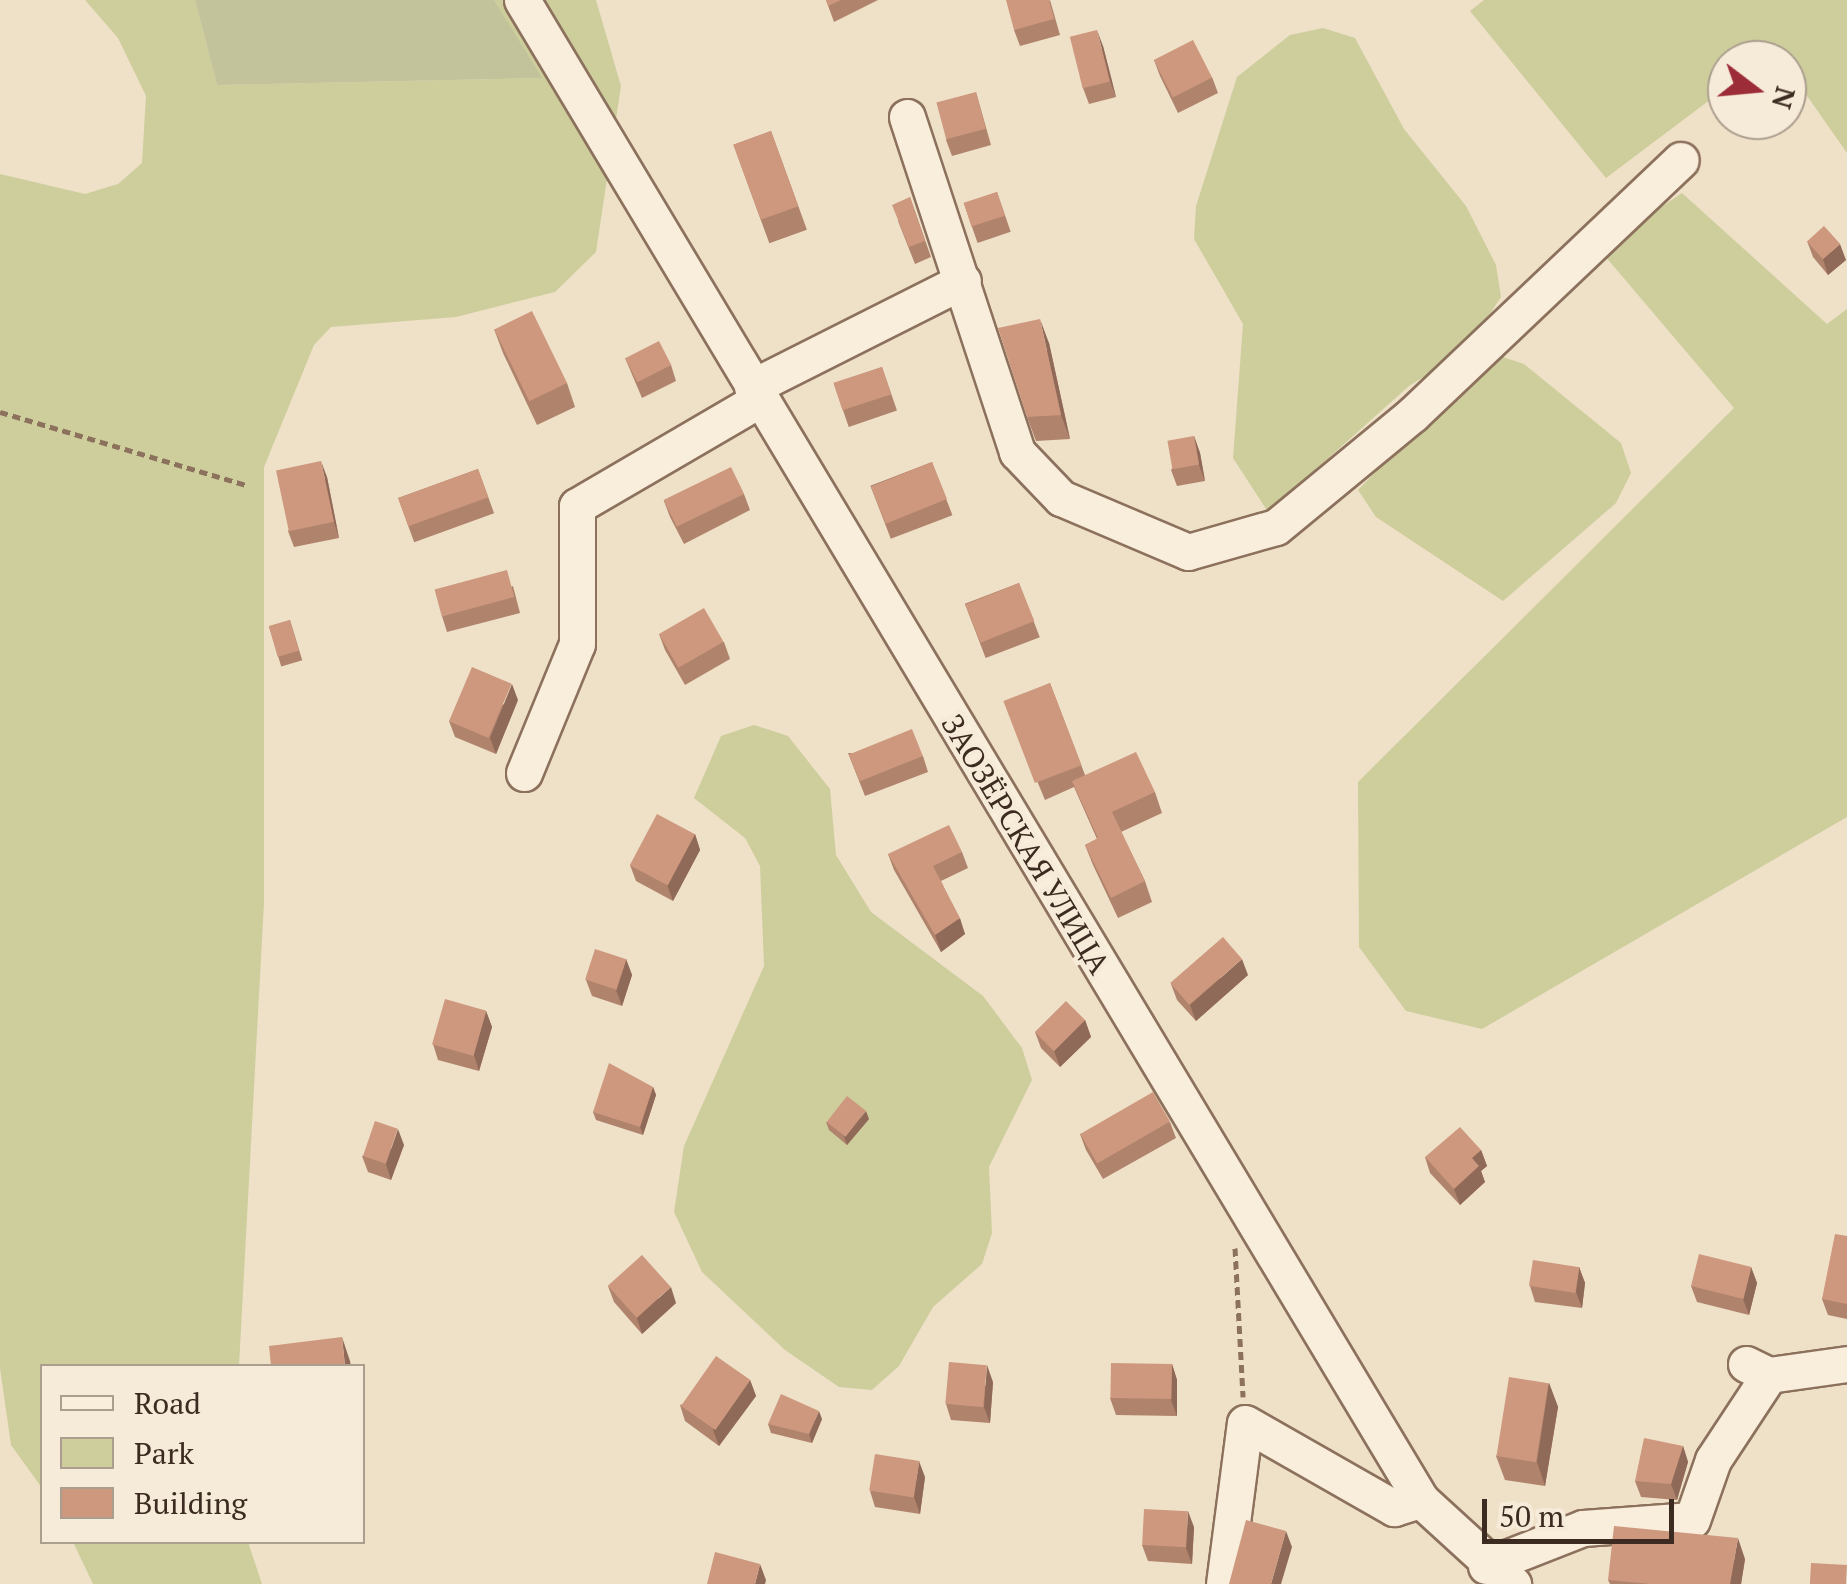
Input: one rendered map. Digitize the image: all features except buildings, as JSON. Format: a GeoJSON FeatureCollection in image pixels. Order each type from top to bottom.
{"type":"FeatureCollection","features":[{"type":"Feature","properties":{"kind":"street","name":"ЗАОЗЁРСКАЯ УЛИЦА"},"geometry":{"type":"LineString","coordinates":[[522,0],[1421,1500],[1500,1575]]}},
{"type":"Feature","properties":{"kind":"street"},"geometry":{"type":"LineString","coordinates":[[907,117],[1017,452],[1061,498],[1163,548],[1245,543],[1413,414],[1681,160]]}},
{"type":"Feature","properties":{"kind":"street"},"geometry":{"type":"LineString","coordinates":[[524,774],[577,644],[577,506],[756,393],[963,281]]}},
{"type":"Feature","properties":{"kind":"street"},"geometry":{"type":"LineString","coordinates":[[1500,1575],[1583,1528],[1692,1520],[1712,1460],[1758,1369],[1847,1364]]}},
{"type":"Feature","properties":{"kind":"street"},"geometry":{"type":"LineString","coordinates":[[1224,1584],[1245,1423],[1394,1508],[1421,1500]]}},
{"type":"Feature","properties":{"kind":"path"},"geometry":{"type":"LineString","coordinates":[[0,412],[246,485]]}},
{"type":"Feature","properties":{"kind":"path"},"geometry":{"type":"LineString","coordinates":[[1234,1236],[1245,1423]]}},
{"type":"Feature","properties":{"kind":"green space"},"geometry":{"type":"Polygon","coordinates":[[[85,0],[195,0],[217,85],[540,78],[494,0],[596,0],[621,86],[596,252],[555,292],[456,317],[331,327],[314,345],[264,467],[264,902],[239,1364],[40,1364],[40,1485],[11,1445],[0,1368],[0,174],[85,194],[118,184],[142,163],[146,96],[118,38],[85,0]]]}},
{"type":"Feature","properties":{"kind":"green space"},"geometry":{"type":"Polygon","coordinates":[[[195,0],[494,0],[542,78],[217,85],[195,0]]]}},
{"type":"Feature","properties":{"kind":"green space"},"geometry":{"type":"Polygon","coordinates":[[[1484,0],[1847,0],[1847,153],[1807,96],[1807,40],[1707,40],[1707,102],[1606,178],[1470,11],[1484,0]]]}},
{"type":"Feature","properties":{"kind":"green space"},"geometry":{"type":"Polygon","coordinates":[[[1323,28],[1355,38],[1404,129],[1466,206],[1496,265],[1501,297],[1465,351],[1409,386],[1268,512],[1233,458],[1243,324],[1194,239],[1196,206],[1237,77],[1290,35],[1323,28]]]}},
{"type":"Feature","properties":{"kind":"green space"},"geometry":{"type":"Polygon","coordinates":[[[1682,193],[1827,324],[1847,309],[1847,817],[1482,1029],[1406,1011],[1359,947],[1358,782],[1734,408],[1599,249],[1682,193]]]}},
{"type":"Feature","properties":{"kind":"green space"},"geometry":{"type":"Polygon","coordinates":[[[1491,353],[1524,364],[1621,443],[1631,473],[1616,503],[1503,601],[1376,517],[1358,490],[1491,353]]]}},
{"type":"Feature","properties":{"kind":"green space"},"geometry":{"type":"Polygon","coordinates":[[[754,725],[788,736],[830,789],[836,855],[871,912],[983,996],[1022,1048],[1032,1080],[989,1167],[992,1233],[982,1264],[933,1307],[899,1366],[872,1390],[839,1387],[785,1350],[702,1272],[674,1212],[684,1146],[764,966],[760,866],[745,838],[694,798],[721,736],[754,725]]]}},
{"type":"Feature","properties":{"kind":"green space"},"geometry":{"type":"Polygon","coordinates":[[[74,1544],[249,1544],[262,1584],[93,1584],[74,1544]]]}}]}
